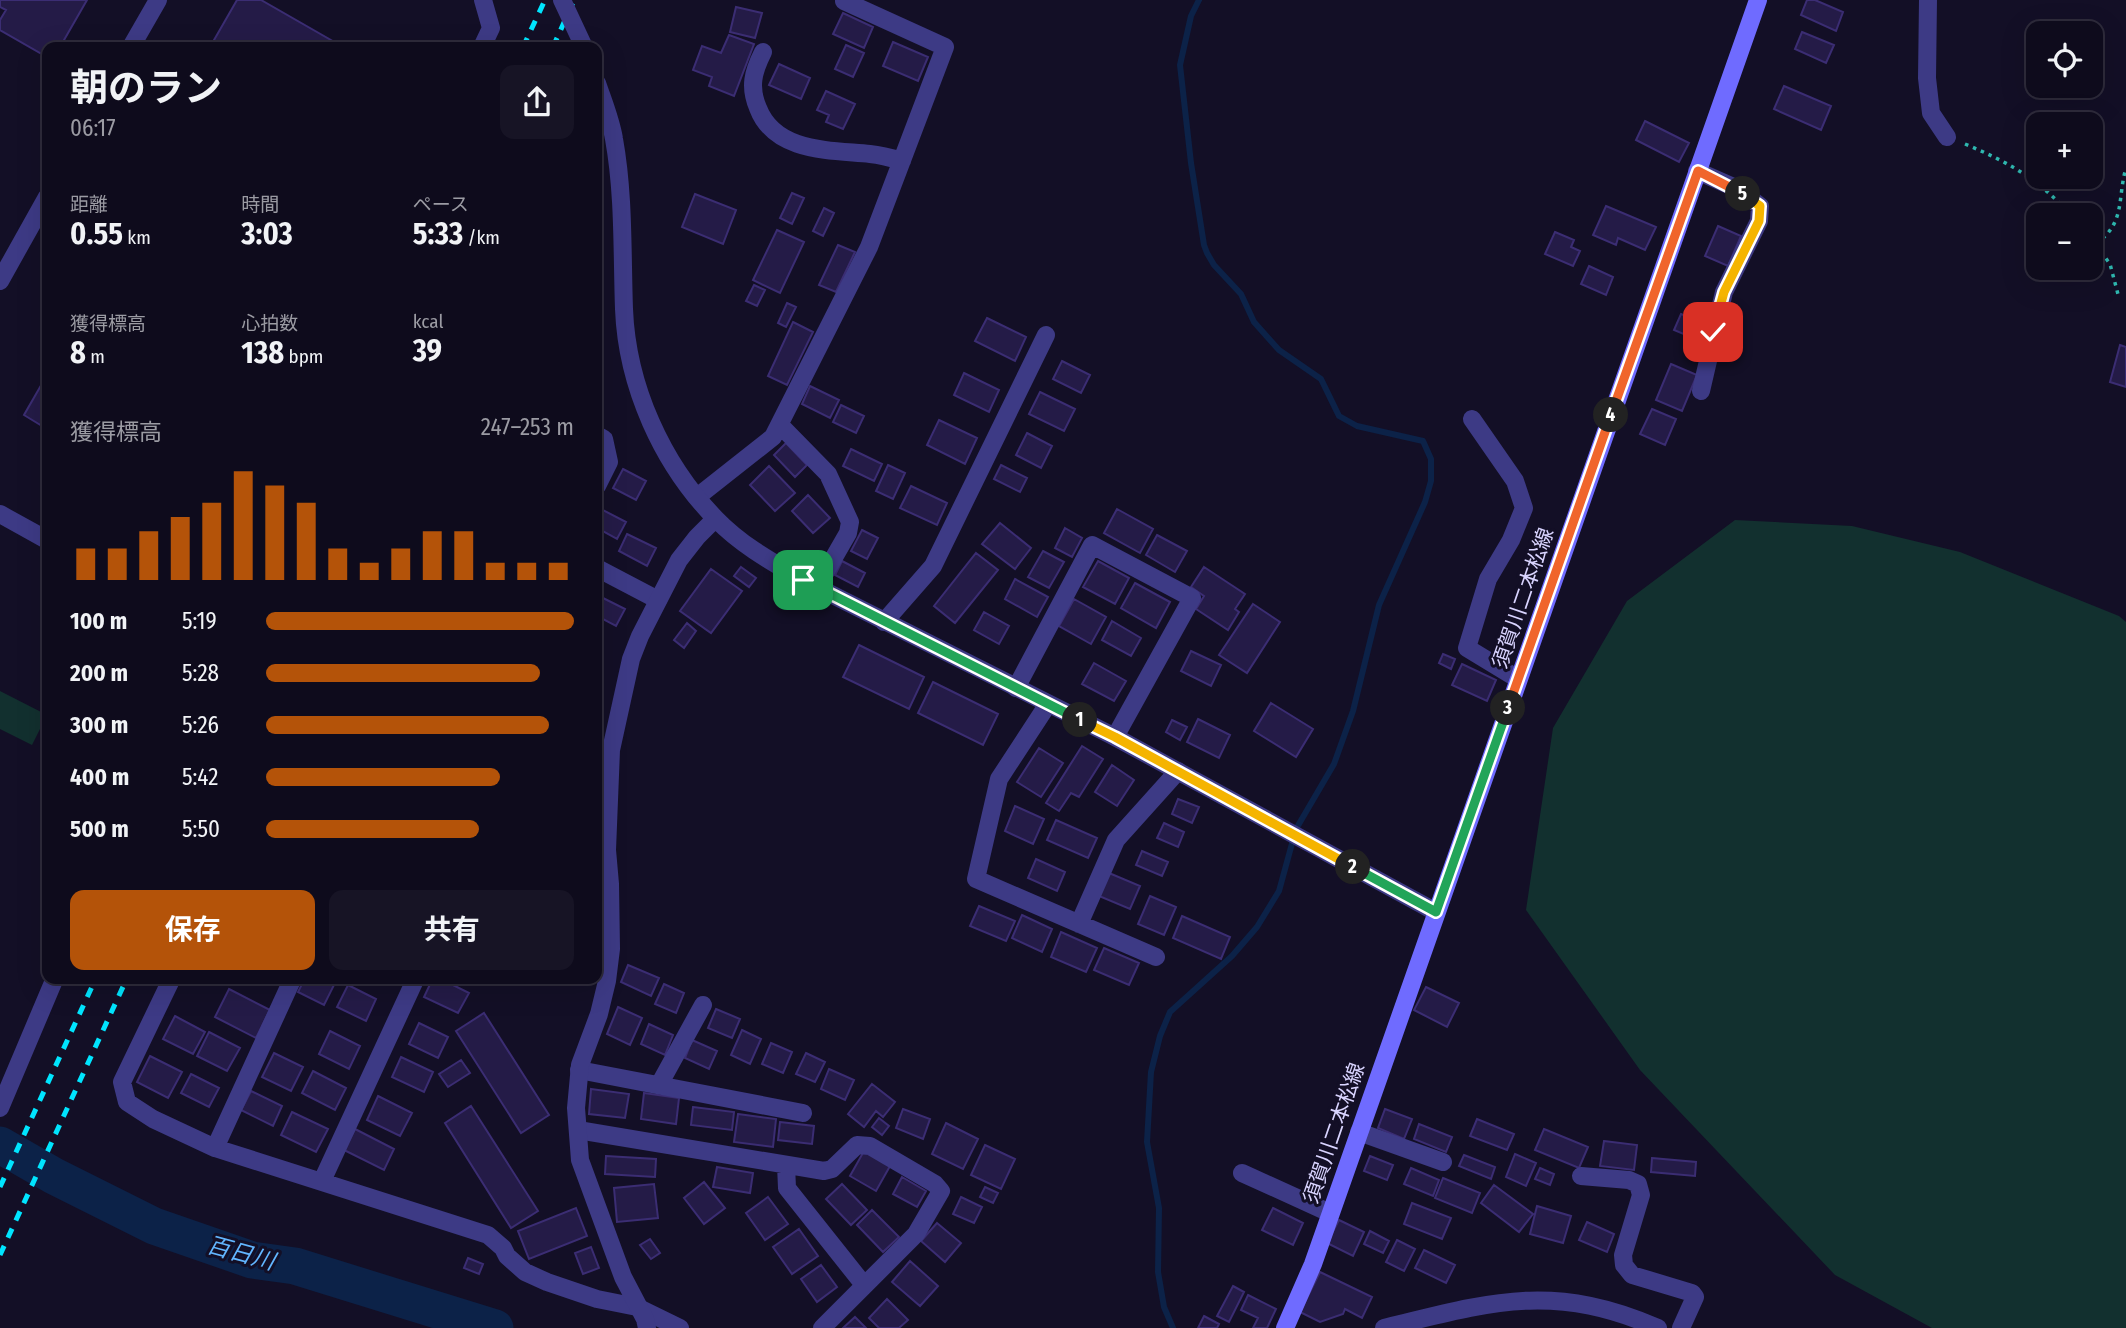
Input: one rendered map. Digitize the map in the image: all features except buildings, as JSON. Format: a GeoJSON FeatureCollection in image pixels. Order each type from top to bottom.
{"type":"FeatureCollection","features":[{"type":"Feature","properties":{"kind":"main road","name":"須賀川二本松線"},"geometry":{"type":"LineString","coordinates":[[1285,1328],[1313,1264],[1758,0]]}},
{"type":"Feature","properties":{"kind":"street"},"geometry":{"type":"LineString","coordinates":[[134,42],[158,0]]}},
{"type":"Feature","properties":{"kind":"street"},"geometry":{"type":"LineString","coordinates":[[483,0],[491,28],[484,42]]}},
{"type":"Feature","properties":{"kind":"street"},"geometry":{"type":"LineString","coordinates":[[562,0],[582,42]]}},
{"type":"Feature","properties":{"kind":"street"},"geometry":{"type":"LineString","coordinates":[[1928,0],[1927,78],[1931,113],[1947,137]]}},
{"type":"Feature","properties":{"kind":"street"},"geometry":{"type":"LineString","coordinates":[[697,497],[773,437],[780,425],[869,247],[945,47],[844,1]]}},
{"type":"Feature","properties":{"kind":"street"},"geometry":{"type":"LineString","coordinates":[[763,52],[752,77],[752,93],[759,113],[774,133],[797,144],[827,152],[873,154],[902,161]]}},
{"type":"Feature","properties":{"kind":"street"},"geometry":{"type":"LineString","coordinates":[[602,99],[614,137],[621,222],[624,312],[640,401],[679,474],[715,519],[760,556],[884,622],[1115,737],[1436,912]]}},
{"type":"Feature","properties":{"kind":"street"},"geometry":{"type":"LineString","coordinates":[[1698,171],[1738,190],[1760,206],[1759,221],[1724,292],[1701,391]]}},
{"type":"Feature","properties":{"kind":"street"},"geometry":{"type":"LineString","coordinates":[[0,281],[42,206]]}},
{"type":"Feature","properties":{"kind":"street"},"geometry":{"type":"LineString","coordinates":[[884,622],[933,566],[1046,335]]}},
{"type":"Feature","properties":{"kind":"street"},"geometry":{"type":"LineString","coordinates":[[1472,419],[1515,481],[1524,508],[1511,540],[1488,579],[1467,648],[1518,679]]}},
{"type":"Feature","properties":{"kind":"street"},"geometry":{"type":"LineString","coordinates":[[780,425],[828,474],[850,522],[848,533],[817,587]]}},
{"type":"Feature","properties":{"kind":"street"},"geometry":{"type":"LineString","coordinates":[[602,438],[609,462],[602,476]]}},
{"type":"Feature","properties":{"kind":"street"},"geometry":{"type":"LineString","coordinates":[[0,513],[42,537]]}},
{"type":"Feature","properties":{"kind":"street"},"geometry":{"type":"LineString","coordinates":[[647,1328],[623,1277],[580,1160],[576,1108],[579,1070],[599,1014],[607,981],[611,949],[610,884],[602,850],[603,790],[631,659],[679,560],[715,519]]}},
{"type":"Feature","properties":{"kind":"street"},"geometry":{"type":"LineString","coordinates":[[1016,688],[1092,545],[1192,598],[1115,737]]}},
{"type":"Feature","properties":{"kind":"street"},"geometry":{"type":"LineString","coordinates":[[602,571],[658,600]]}},
{"type":"Feature","properties":{"kind":"street"},"geometry":{"type":"LineString","coordinates":[[1048,704],[999,779],[976,879],[1156,957]]}},
{"type":"Feature","properties":{"kind":"street"},"geometry":{"type":"LineString","coordinates":[[1079,924],[1116,840],[1178,771]]}},
{"type":"Feature","properties":{"kind":"street"},"geometry":{"type":"LineString","coordinates":[[0,1108],[52,984]]}},
{"type":"Feature","properties":{"kind":"street"},"geometry":{"type":"LineString","coordinates":[[169,984],[122,1082],[127,1102],[140,1111],[215,1148],[488,1234],[525,1272],[597,1300],[637,1307],[680,1328]]}},
{"type":"Feature","properties":{"kind":"street"},"geometry":{"type":"LineString","coordinates":[[215,1148],[290,984]]}},
{"type":"Feature","properties":{"kind":"street"},"geometry":{"type":"LineString","coordinates":[[322,1181],[413,984]]}},
{"type":"Feature","properties":{"kind":"street"},"geometry":{"type":"LineString","coordinates":[[659,1085],[704,1005]]}},
{"type":"Feature","properties":{"kind":"street"},"geometry":{"type":"LineString","coordinates":[[579,1070],[803,1113]]}},
{"type":"Feature","properties":{"kind":"street"},"geometry":{"type":"LineString","coordinates":[[578,1130],[824,1171],[832,1170],[857,1145],[870,1146],[935,1184],[941,1191],[916,1234],[822,1328]]}},
{"type":"Feature","properties":{"kind":"street"},"geometry":{"type":"LineString","coordinates":[[1359,1132],[1443,1162]]}},
{"type":"Feature","properties":{"kind":"street"},"geometry":{"type":"LineString","coordinates":[[786,1165],[787,1188],[864,1285]]}},
{"type":"Feature","properties":{"kind":"street"},"geometry":{"type":"LineString","coordinates":[[1242,1173],[1330,1213]]}},
{"type":"Feature","properties":{"kind":"street"},"geometry":{"type":"LineString","coordinates":[[1581,1176],[1629,1180],[1638,1184],[1641,1195],[1623,1255],[1625,1265],[1632,1275],[1692,1293],[1695,1297],[1681,1328]]}},
{"type":"Feature","properties":{"kind":"street"},"geometry":{"type":"LineString","coordinates":[[1384,1328],[1475,1306],[1510,1300],[1542,1299],[1594,1305],[1655,1327]]}},
{"type":"Feature","properties":{"kind":"path"},"geometry":{"type":"LineString","coordinates":[[1947,137],[2002,159],[2031,177],[2058,203]]}},
{"type":"Feature","properties":{"kind":"path"},"geometry":{"type":"LineString","coordinates":[[2103,239],[2116,223],[2126,168]]}},
{"type":"Feature","properties":{"kind":"path"},"geometry":{"type":"LineString","coordinates":[[2103,254],[2110,264],[2119,298]]}},
{"type":"Feature","properties":{"kind":"green space"},"geometry":{"type":"Polygon","coordinates":[[[1735,520],[1852,526],[1960,552],[2119,616],[2126,622],[2126,1328],[1932,1328],[1835,1275],[1640,1070],[1526,910],[1553,728],[1627,601],[1735,520]]]}},
{"type":"Feature","properties":{"kind":"green space"},"geometry":{"type":"Polygon","coordinates":[[[0,691],[42,712],[42,725],[32,745],[0,729],[0,691]]]}},
{"type":"Feature","properties":{"kind":"waterway"},"geometry":{"type":"LineString","coordinates":[[1173,1328],[1164,1307],[1158,1272],[1159,1208],[1147,1142],[1151,1072],[1160,1036],[1170,1012],[1232,956],[1257,927],[1279,891],[1296,829],[1334,764],[1353,711],[1379,605],[1425,502],[1431,481],[1431,459],[1423,441],[1357,426],[1339,416],[1321,379],[1279,350],[1254,322],[1241,294],[1214,265],[1207,253],[1191,163],[1180,65],[1191,16],[1199,0]]}},
{"type":"Feature","properties":{"kind":"waterway","name":"百日川"},"geometry":{"type":"LineString","coordinates":[[0,1145],[54,1176],[154,1226],[252,1260],[295,1266],[495,1328]]}},
{"type":"Feature","properties":{"kind":"railway"},"geometry":{"type":"LineString","coordinates":[[525,42],[545,0]]}},
{"type":"Feature","properties":{"kind":"railway"},"geometry":{"type":"LineString","coordinates":[[555,42],[574,0]]}},
{"type":"Feature","properties":{"kind":"railway"},"geometry":{"type":"LineString","coordinates":[[0,1187],[93,984]]}},
{"type":"Feature","properties":{"kind":"railway"},"geometry":{"type":"LineString","coordinates":[[0,1255],[124,984]]}},
{"type":"Feature","properties":{"kind":"route"},"geometry":{"type":"LineString","coordinates":[[803,580],[1115,737],[1436,912],[1698,171],[1738,190],[1760,206],[1759,221],[1724,292],[1713,332]]}}]}
